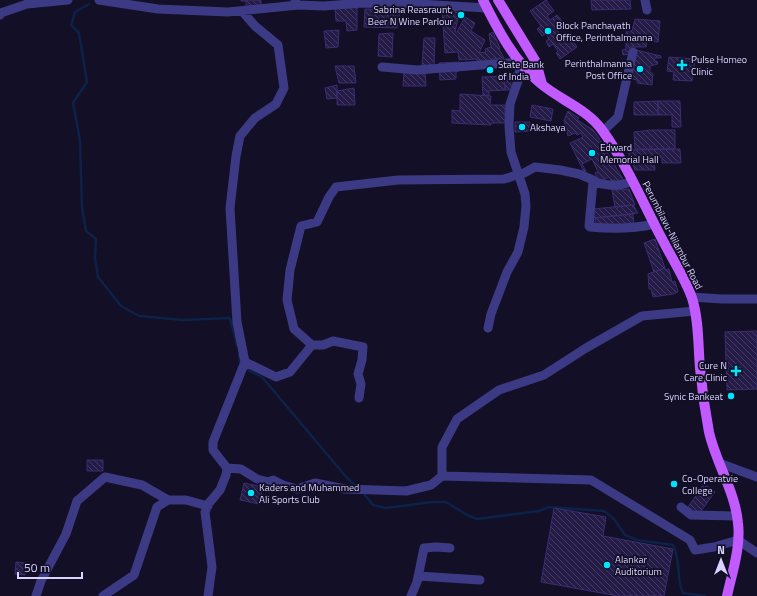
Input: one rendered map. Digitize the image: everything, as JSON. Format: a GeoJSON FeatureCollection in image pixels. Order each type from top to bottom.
{"type":"FeatureCollection","features":[{"type":"Feature","properties":{"kind":"main road"},"geometry":{"type":"LineString","coordinates":[[498,0],[536,62],[542,84]]}},
{"type":"Feature","properties":{"kind":"main road","name":"Perumbilavu-Nilambur Road"},"geometry":{"type":"LineString","coordinates":[[485,4],[512,52],[520,62],[542,84],[596,122],[603,131],[632,181],[692,297],[695,311],[707,420],[713,448],[730,489],[737,516],[738,540],[726,596]]}},
{"type":"Feature","properties":{"kind":"street"},"geometry":{"type":"LineString","coordinates":[[0,15],[1,13],[27,4],[68,0]]}},
{"type":"Feature","properties":{"kind":"street"},"geometry":{"type":"LineString","coordinates":[[99,0],[158,9],[228,12],[296,2],[324,6],[363,3],[485,4]]}},
{"type":"Feature","properties":{"kind":"street"},"geometry":{"type":"LineString","coordinates":[[645,0],[647,10]]}},
{"type":"Feature","properties":{"kind":"street"},"geometry":{"type":"LineString","coordinates":[[208,596],[212,567],[205,512],[220,490],[227,468],[213,450],[213,442],[245,362],[237,322],[230,208],[236,156],[240,136],[255,118],[276,104],[284,88],[278,45],[255,26],[242,11]]}},
{"type":"Feature","properties":{"kind":"street"},"geometry":{"type":"LineString","coordinates":[[603,131],[618,117],[633,52]]}},
{"type":"Feature","properties":{"kind":"street"},"geometry":{"type":"LineString","coordinates":[[382,67],[417,70],[520,62],[519,78],[510,104],[511,152],[517,174],[525,194],[526,206],[524,227],[518,252],[507,272],[491,314],[488,328]]}},
{"type":"Feature","properties":{"kind":"street"},"geometry":{"type":"LineString","coordinates":[[359,398],[361,384],[358,374],[362,360],[363,347],[333,341],[323,345],[312,345],[294,329],[287,300],[290,270],[301,226],[317,222],[329,197],[336,187],[398,180],[504,179],[535,167],[579,174],[593,180],[593,182],[614,186],[632,181]]}},
{"type":"Feature","properties":{"kind":"street"},"geometry":{"type":"LineString","coordinates":[[593,182],[590,227],[622,229],[654,224]]}},
{"type":"Feature","properties":{"kind":"street"},"geometry":{"type":"LineString","coordinates":[[692,297],[757,299]]}},
{"type":"Feature","properties":{"kind":"street"},"geometry":{"type":"LineString","coordinates":[[442,476],[442,447],[457,419],[498,390],[544,375],[586,348],[642,316],[695,311]]}},
{"type":"Feature","properties":{"kind":"street"},"geometry":{"type":"LineString","coordinates":[[245,362],[276,377],[290,372],[312,345]]}},
{"type":"Feature","properties":{"kind":"street"},"geometry":{"type":"LineString","coordinates":[[719,463],[757,477]]}},
{"type":"Feature","properties":{"kind":"street"},"geometry":{"type":"LineString","coordinates":[[227,468],[241,469],[257,479],[269,482],[273,480],[297,489],[315,483],[345,490],[406,491],[431,485],[442,476],[591,480],[690,540],[695,550],[714,547],[738,540],[757,553]]}},
{"type":"Feature","properties":{"kind":"street"},"geometry":{"type":"LineString","coordinates":[[36,596],[41,581],[66,534],[77,500],[105,477],[142,485],[168,500],[186,500],[208,506]]}},
{"type":"Feature","properties":{"kind":"street"},"geometry":{"type":"LineString","coordinates":[[102,596],[134,575],[157,508],[168,500]]}},
{"type":"Feature","properties":{"kind":"street"},"geometry":{"type":"LineString","coordinates":[[681,507],[691,514],[737,516]]}},
{"type":"Feature","properties":{"kind":"street"},"geometry":{"type":"LineString","coordinates":[[411,596],[418,576],[424,548],[450,548]]}},
{"type":"Feature","properties":{"kind":"street"},"geometry":{"type":"LineString","coordinates":[[418,576],[480,580]]}},
{"type":"Feature","properties":{"kind":"building"},"geometry":{"type":"Polygon","coordinates":[[[241,0],[261,0],[261,5],[246,6],[246,1],[241,0]]]}},
{"type":"Feature","properties":{"kind":"building","name":"Block Panchayath Office, Perinthalmanna"},"geometry":{"type":"Polygon","coordinates":[[[546,0],[554,11],[547,16],[550,20],[557,15],[563,22],[555,27],[565,42],[571,38],[577,47],[560,59],[556,53],[558,51],[553,44],[549,47],[546,41],[549,39],[546,34],[542,36],[537,29],[541,26],[530,11],[546,0]]]}},
{"type":"Feature","properties":{"kind":"building"},"geometry":{"type":"Polygon","coordinates":[[[591,0],[630,0],[631,9],[592,10],[591,0]]]}},
{"type":"Feature","properties":{"kind":"building"},"geometry":{"type":"Polygon","coordinates":[[[357,6],[357,30],[347,31],[346,21],[336,21],[335,8],[357,6]]]}},
{"type":"Feature","properties":{"kind":"building"},"geometry":{"type":"Polygon","coordinates":[[[365,9],[400,10],[397,28],[364,27],[365,9]]]}},
{"type":"Feature","properties":{"kind":"building"},"geometry":{"type":"Polygon","coordinates":[[[460,9],[455,32],[457,32],[465,17],[475,23],[471,31],[485,40],[479,53],[486,52],[485,49],[491,47],[489,34],[493,32],[504,58],[492,59],[492,61],[477,62],[477,59],[459,60],[458,52],[445,53],[442,10],[460,9]]]}},
{"type":"Feature","properties":{"kind":"building"},"geometry":{"type":"Polygon","coordinates":[[[635,19],[660,21],[658,42],[647,41],[646,47],[630,47],[629,54],[623,55],[622,50],[626,49],[626,30],[632,31],[635,19]]]}},
{"type":"Feature","properties":{"kind":"building"},"geometry":{"type":"Polygon","coordinates":[[[339,30],[338,47],[326,48],[324,31],[339,30]]]}},
{"type":"Feature","properties":{"kind":"building"},"geometry":{"type":"Polygon","coordinates":[[[393,33],[392,57],[378,56],[379,34],[393,33]]]}},
{"type":"Feature","properties":{"kind":"building"},"geometry":{"type":"Polygon","coordinates":[[[424,38],[435,38],[434,66],[422,65],[424,38]]]}},
{"type":"Feature","properties":{"kind":"building","name":"Perinthalmanna Post Office"},"geometry":{"type":"Polygon","coordinates":[[[636,50],[661,56],[661,58],[655,58],[654,60],[657,61],[658,64],[650,66],[650,72],[653,74],[652,85],[637,83],[637,80],[628,78],[636,50]]]}},
{"type":"Feature","properties":{"kind":"building"},"geometry":{"type":"Polygon","coordinates":[[[669,57],[695,59],[692,81],[673,80],[674,72],[667,71],[669,57]]]}},
{"type":"Feature","properties":{"kind":"building"},"geometry":{"type":"Polygon","coordinates":[[[459,62],[459,71],[456,72],[456,79],[440,80],[439,63],[459,62]]]}},
{"type":"Feature","properties":{"kind":"building"},"geometry":{"type":"Polygon","coordinates":[[[335,66],[354,66],[356,83],[339,83],[335,66]]]}},
{"type":"Feature","properties":{"kind":"building"},"geometry":{"type":"Polygon","coordinates":[[[404,70],[425,70],[426,86],[403,86],[404,70]]]}},
{"type":"Feature","properties":{"kind":"building"},"geometry":{"type":"Polygon","coordinates":[[[517,73],[513,90],[505,90],[504,74],[517,73]]]}},
{"type":"Feature","properties":{"kind":"building"},"geometry":{"type":"Polygon","coordinates":[[[504,76],[505,90],[489,91],[489,96],[483,95],[482,77],[504,76]]]}},
{"type":"Feature","properties":{"kind":"building"},"geometry":{"type":"Polygon","coordinates":[[[337,85],[337,98],[327,99],[325,88],[337,85]]]}},
{"type":"Feature","properties":{"kind":"building"},"geometry":{"type":"Polygon","coordinates":[[[354,88],[355,105],[337,105],[337,91],[354,88]]]}},
{"type":"Feature","properties":{"kind":"building"},"geometry":{"type":"Polygon","coordinates":[[[460,94],[491,96],[490,105],[505,105],[505,123],[491,123],[491,125],[452,123],[452,110],[460,111],[460,94]]]}},
{"type":"Feature","properties":{"kind":"building"},"geometry":{"type":"Polygon","coordinates":[[[658,101],[658,115],[634,115],[634,102],[658,101]]]}},
{"type":"Feature","properties":{"kind":"building"},"geometry":{"type":"Polygon","coordinates":[[[658,101],[680,101],[681,127],[672,127],[672,115],[658,115],[658,101]]]}},
{"type":"Feature","properties":{"kind":"building"},"geometry":{"type":"Polygon","coordinates":[[[532,105],[553,109],[551,121],[530,117],[532,105]]]}},
{"type":"Feature","properties":{"kind":"building","name":"Edward Memorial Hall"},"geometry":{"type":"Polygon","coordinates":[[[568,111],[579,118],[577,120],[592,129],[597,135],[624,181],[617,185],[615,180],[612,182],[609,177],[599,182],[595,173],[598,172],[592,159],[582,164],[586,171],[584,172],[570,143],[583,137],[581,133],[577,135],[575,133],[568,136],[564,120],[568,111]]]}},
{"type":"Feature","properties":{"kind":"building","name":"Akshaya"},"geometry":{"type":"Polygon","coordinates":[[[515,122],[530,122],[530,131],[515,132],[515,122]]]}},
{"type":"Feature","properties":{"kind":"building"},"geometry":{"type":"Polygon","coordinates":[[[650,130],[675,130],[675,149],[635,149],[634,132],[650,130]]]}},
{"type":"Feature","properties":{"kind":"building"},"geometry":{"type":"Polygon","coordinates":[[[680,149],[681,163],[662,163],[662,157],[654,157],[654,160],[632,161],[629,155],[629,150],[680,149]]]}},
{"type":"Feature","properties":{"kind":"building"},"geometry":{"type":"Polygon","coordinates":[[[654,160],[655,170],[635,170],[632,161],[654,160]]]}},
{"type":"Feature","properties":{"kind":"building"},"geometry":{"type":"Polygon","coordinates":[[[629,189],[635,205],[615,207],[612,190],[629,189]]]}},
{"type":"Feature","properties":{"kind":"building"},"geometry":{"type":"Polygon","coordinates":[[[633,205],[638,213],[595,218],[592,217],[593,209],[633,205]]]}},
{"type":"Feature","properties":{"kind":"building"},"geometry":{"type":"Polygon","coordinates":[[[633,214],[634,225],[597,225],[595,223],[595,218],[633,214]]]}},
{"type":"Feature","properties":{"kind":"building"},"geometry":{"type":"Polygon","coordinates":[[[655,239],[665,268],[654,272],[644,243],[655,239]]]}},
{"type":"Feature","properties":{"kind":"building"},"geometry":{"type":"Polygon","coordinates":[[[665,268],[665,270],[669,269],[672,282],[675,281],[678,292],[653,297],[651,289],[649,289],[648,274],[665,268]]]}},
{"type":"Feature","properties":{"kind":"building"},"geometry":{"type":"Polygon","coordinates":[[[757,331],[757,389],[727,390],[725,332],[757,331]]]}},
{"type":"Feature","properties":{"kind":"building"},"geometry":{"type":"Polygon","coordinates":[[[87,460],[103,460],[103,471],[87,471],[87,460]]]}},
{"type":"Feature","properties":{"kind":"building","name":"Kaders and Muhammed Ali Sports Club"},"geometry":{"type":"Polygon","coordinates":[[[244,483],[263,487],[259,504],[240,500],[244,483]]]}},
{"type":"Feature","properties":{"kind":"building"},"geometry":{"type":"Polygon","coordinates":[[[704,484],[715,492],[699,514],[688,507],[704,484]]]}},
{"type":"Feature","properties":{"kind":"building","name":"Alankar Auditorium"},"geometry":{"type":"Polygon","coordinates":[[[554,508],[606,517],[603,536],[673,549],[664,596],[618,596],[541,582],[554,508]]]}},
{"type":"Feature","properties":{"kind":"building"},"geometry":{"type":"Polygon","coordinates":[[[16,562],[25,563],[25,575],[15,574],[16,562]]]}},
{"type":"Feature","properties":{"kind":"waterway"},"geometry":{"type":"LineString","coordinates":[[89,4],[75,12],[71,25],[79,33],[87,82],[73,103],[80,140],[82,208],[86,231],[96,239],[95,258],[98,277],[121,306],[139,316],[183,320],[230,318],[237,345]]}},
{"type":"Feature","properties":{"kind":"waterway"},"geometry":{"type":"LineString","coordinates":[[239,354],[240,362]]}},
{"type":"Feature","properties":{"kind":"waterway"},"geometry":{"type":"LineString","coordinates":[[248,370],[262,377],[347,478],[356,486]]}},
{"type":"Feature","properties":{"kind":"waterway"},"geometry":{"type":"LineString","coordinates":[[365,495],[373,505],[386,508],[432,502],[446,502],[467,515],[477,519],[539,511],[549,507],[604,511],[614,519],[625,535],[637,540],[673,545],[677,557],[683,593],[705,596]]}},
{"type":"Feature","properties":{"kind":"place","name":"Sabrina Reasraunt, Beer N Wine Parlour"},"geometry":{"type":"Point","coordinates":[461,15]}},
{"type":"Feature","properties":{"kind":"place","name":"Block Panchayath Office, Perinthalmanna"},"geometry":{"type":"Point","coordinates":[548,31]}},
{"type":"Feature","properties":{"kind":"place","name":"Pulse Homeo Clinic"},"geometry":{"type":"Point","coordinates":[682,65]}},
{"type":"Feature","properties":{"kind":"place","name":"Perinthalmanna Post Office"},"geometry":{"type":"Point","coordinates":[640,69]}},
{"type":"Feature","properties":{"kind":"place","name":"State Bank of India"},"geometry":{"type":"Point","coordinates":[490,70]}},
{"type":"Feature","properties":{"kind":"place","name":"Akshaya"},"geometry":{"type":"Point","coordinates":[522,127]}},
{"type":"Feature","properties":{"kind":"place","name":"Edward Memorial Hall"},"geometry":{"type":"Point","coordinates":[592,153]}},
{"type":"Feature","properties":{"kind":"place","name":"Cure N Care Clinic"},"geometry":{"type":"Point","coordinates":[736,371]}},
{"type":"Feature","properties":{"kind":"place","name":"Synic Bankeat"},"geometry":{"type":"Point","coordinates":[731,396]}},
{"type":"Feature","properties":{"kind":"place","name":"Co-Operatvie College"},"geometry":{"type":"Point","coordinates":[674,484]}},
{"type":"Feature","properties":{"kind":"place","name":"Kaders and Muhammed Ali Sports Club"},"geometry":{"type":"Point","coordinates":[251,493]}},
{"type":"Feature","properties":{"kind":"place","name":"Alankar Auditorium"},"geometry":{"type":"Point","coordinates":[607,565]}}]}
